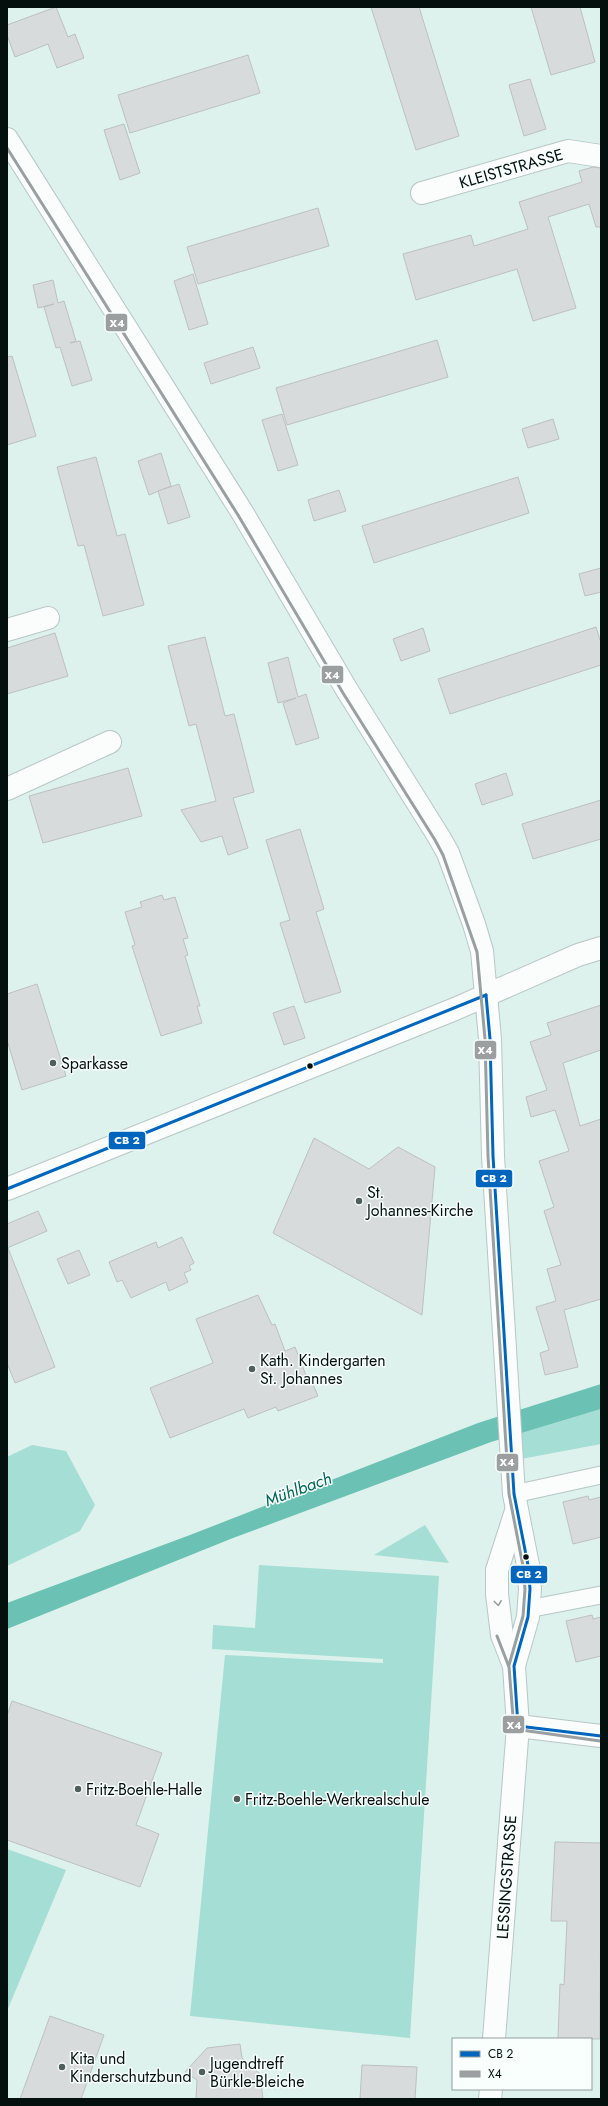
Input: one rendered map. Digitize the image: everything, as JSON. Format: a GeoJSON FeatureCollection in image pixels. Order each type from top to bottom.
{"type":"FeatureCollection","features":[{"type":"Feature","properties":{"kind":"street","name":"LESSINGSTRASSE"},"geometry":{"type":"LineString","coordinates":[[7,139],[242,512],[347,690],[445,847],[474,924],[482,951],[490,1039],[494,1156],[515,1502],[528,1565],[530,1588],[528,1609],[514,1666]]}},
{"type":"Feature","properties":{"kind":"street","name":"KLEISTSTRASSE"},"geometry":{"type":"LineString","coordinates":[[422,193],[568,151],[601,156]]}},
{"type":"Feature","properties":{"kind":"street"},"geometry":{"type":"LineString","coordinates":[[7,630],[48,618]]}},
{"type":"Feature","properties":{"kind":"street"},"geometry":{"type":"LineString","coordinates":[[7,789],[110,742]]}},
{"type":"Feature","properties":{"kind":"street"},"geometry":{"type":"LineString","coordinates":[[7,1189],[486,995],[578,955],[601,948]]}},
{"type":"Feature","properties":{"kind":"street"},"geometry":{"type":"LineString","coordinates":[[515,1502],[601,1475]]}},
{"type":"Feature","properties":{"kind":"street","name":"LESSINGSTRASSE"},"geometry":{"type":"LineString","coordinates":[[494,2038],[518,1726],[514,1666],[502,1635],[497,1594],[497,1576],[498,1564],[515,1502]]}},
{"type":"Feature","properties":{"kind":"street"},"geometry":{"type":"LineString","coordinates":[[528,1609],[601,1595]]}},
{"type":"Feature","properties":{"kind":"street"},"geometry":{"type":"LineString","coordinates":[[518,1726],[601,1736]]}},
{"type":"Feature","properties":{"kind":"shaded area"},"geometry":{"type":"Polygon","coordinates":[[[601,1384],[601,1409],[491,1442],[233,1538],[7,1629],[7,1603],[190,1535],[478,1423],[601,1384]]]}},
{"type":"Feature","properties":{"kind":"shaded area"},"geometry":{"type":"Polygon","coordinates":[[[601,1409],[601,1444],[521,1459],[517,1434],[601,1409]]]}},
{"type":"Feature","properties":{"kind":"shaded area"},"geometry":{"type":"Polygon","coordinates":[[[32,1445],[66,1451],[95,1505],[80,1531],[7,1566],[7,1457],[32,1445]]]}},
{"type":"Feature","properties":{"kind":"shaded area"},"geometry":{"type":"Polygon","coordinates":[[[425,1525],[449,1563],[374,1555],[425,1525]]]}},
{"type":"Feature","properties":{"kind":"shaded area"},"geometry":{"type":"Polygon","coordinates":[[[259,1565],[439,1576],[410,2038],[190,2016],[225,1655],[383,1663],[383,1659],[212,1649],[213,1625],[255,1628],[259,1565]]]}},
{"type":"Feature","properties":{"kind":"shaded area"},"geometry":{"type":"Polygon","coordinates":[[[7,1849],[66,1870],[7,2011],[7,1849]]]}},
{"type":"Feature","properties":{"kind":"building"},"geometry":{"type":"Polygon","coordinates":[[[56,7],[68,37],[75,34],[84,58],[57,68],[48,44],[15,57],[7,35],[7,25],[56,7]]]}},
{"type":"Feature","properties":{"kind":"building"},"geometry":{"type":"Polygon","coordinates":[[[371,7],[419,7],[459,136],[416,150],[371,7]]]}},
{"type":"Feature","properties":{"kind":"building"},"geometry":{"type":"Polygon","coordinates":[[[531,7],[580,7],[595,62],[551,75],[531,7]]]}},
{"type":"Feature","properties":{"kind":"building"},"geometry":{"type":"Polygon","coordinates":[[[248,55],[260,93],[130,133],[118,95],[248,55]]]}},
{"type":"Feature","properties":{"kind":"building"},"geometry":{"type":"Polygon","coordinates":[[[530,79],[546,129],[524,136],[509,85],[530,79]]]}},
{"type":"Feature","properties":{"kind":"building"},"geometry":{"type":"Polygon","coordinates":[[[124,124],[140,173],[120,180],[104,130],[124,124]]]}},
{"type":"Feature","properties":{"kind":"building"},"geometry":{"type":"Polygon","coordinates":[[[593,167],[601,168],[601,227],[596,227],[589,204],[548,217],[576,308],[533,321],[517,269],[416,300],[403,254],[471,235],[474,246],[528,229],[519,202],[582,182],[579,171],[593,167]]]}},
{"type":"Feature","properties":{"kind":"building"},"geometry":{"type":"Polygon","coordinates":[[[318,208],[329,246],[198,284],[187,247],[318,208]]]}},
{"type":"Feature","properties":{"kind":"building"},"geometry":{"type":"Polygon","coordinates":[[[193,274],[208,324],[189,330],[174,281],[193,274]]]}},
{"type":"Feature","properties":{"kind":"building"},"geometry":{"type":"Polygon","coordinates":[[[53,280],[58,303],[64,301],[76,341],[70,343],[80,341],[92,380],[72,386],[60,347],[56,348],[44,307],[54,304],[38,308],[33,285],[53,280]]]}},
{"type":"Feature","properties":{"kind":"building"},"geometry":{"type":"Polygon","coordinates":[[[437,340],[448,377],[287,425],[276,388],[437,340]]]}},
{"type":"Feature","properties":{"kind":"building"},"geometry":{"type":"Polygon","coordinates":[[[253,347],[260,368],[211,384],[204,363],[253,347]]]}},
{"type":"Feature","properties":{"kind":"building"},"geometry":{"type":"Polygon","coordinates":[[[12,356],[36,436],[7,445],[7,357],[12,356]]]}},
{"type":"Feature","properties":{"kind":"building"},"geometry":{"type":"Polygon","coordinates":[[[282,414],[298,465],[278,471],[262,420],[282,414]]]}},
{"type":"Feature","properties":{"kind":"building"},"geometry":{"type":"Polygon","coordinates":[[[553,419],[559,439],[528,448],[522,429],[553,419]]]}},
{"type":"Feature","properties":{"kind":"building"},"geometry":{"type":"Polygon","coordinates":[[[161,453],[171,486],[149,495],[138,461],[161,453]]]}},
{"type":"Feature","properties":{"kind":"building"},"geometry":{"type":"Polygon","coordinates":[[[96,457],[117,536],[125,534],[144,605],[103,616],[84,545],[78,546],[57,467],[96,457]]]}},
{"type":"Feature","properties":{"kind":"building"},"geometry":{"type":"Polygon","coordinates":[[[518,477],[529,513],[374,563],[362,526],[518,477]]]}},
{"type":"Feature","properties":{"kind":"building"},"geometry":{"type":"Polygon","coordinates":[[[179,484],[190,517],[168,524],[158,491],[179,484]]]}},
{"type":"Feature","properties":{"kind":"building"},"geometry":{"type":"Polygon","coordinates":[[[339,490],[346,511],[314,521],[308,500],[339,490]]]}},
{"type":"Feature","properties":{"kind":"building"},"geometry":{"type":"Polygon","coordinates":[[[601,568],[601,592],[585,596],[579,574],[601,568]]]}},
{"type":"Feature","properties":{"kind":"building"},"geometry":{"type":"Polygon","coordinates":[[[596,627],[601,643],[601,665],[450,714],[438,679],[596,627]]]}},
{"type":"Feature","properties":{"kind":"building"},"geometry":{"type":"Polygon","coordinates":[[[423,628],[430,651],[401,661],[393,639],[423,628]]]}},
{"type":"Feature","properties":{"kind":"building"},"geometry":{"type":"Polygon","coordinates":[[[55,633],[68,676],[7,694],[7,648],[55,633]]]}},
{"type":"Feature","properties":{"kind":"building"},"geometry":{"type":"Polygon","coordinates":[[[205,637],[225,716],[234,714],[254,792],[233,798],[248,848],[228,855],[222,836],[201,842],[181,810],[216,801],[196,724],[189,726],[168,646],[205,637]]]}},
{"type":"Feature","properties":{"kind":"building"},"geometry":{"type":"Polygon","coordinates":[[[288,657],[298,697],[306,694],[319,738],[296,745],[283,703],[296,698],[278,703],[268,663],[288,657]]]}},
{"type":"Feature","properties":{"kind":"building"},"geometry":{"type":"Polygon","coordinates":[[[128,768],[142,816],[43,843],[29,796],[128,768]]]}},
{"type":"Feature","properties":{"kind":"building"},"geometry":{"type":"Polygon","coordinates":[[[506,773],[513,795],[482,805],[475,784],[506,773]]]}},
{"type":"Feature","properties":{"kind":"building"},"geometry":{"type":"Polygon","coordinates":[[[601,800],[601,839],[533,859],[522,824],[601,800]]]}},
{"type":"Feature","properties":{"kind":"building"},"geometry":{"type":"Polygon","coordinates":[[[300,829],[324,909],[316,912],[341,992],[305,1003],[280,923],[290,920],[266,840],[300,829]]]}},
{"type":"Feature","properties":{"kind":"building"},"geometry":{"type":"Polygon","coordinates":[[[162,895],[164,900],[175,897],[188,938],[183,939],[188,955],[185,956],[200,1006],[197,1006],[202,1023],[161,1036],[132,946],[135,945],[125,912],[142,907],[140,902],[162,895]]]}},
{"type":"Feature","properties":{"kind":"building"},"geometry":{"type":"Polygon","coordinates":[[[37,984],[66,1076],[22,1090],[7,1040],[7,994],[37,984]]]}},
{"type":"Feature","properties":{"kind":"building"},"geometry":{"type":"Polygon","coordinates":[[[601,1005],[601,1050],[563,1063],[580,1126],[601,1119],[601,1299],[564,1310],[578,1367],[545,1375],[540,1353],[549,1350],[536,1307],[556,1301],[547,1269],[561,1265],[544,1211],[554,1207],[539,1161],[569,1151],[555,1110],[531,1117],[526,1097],[547,1090],[530,1042],[551,1035],[547,1023],[601,1005]]]}},
{"type":"Feature","properties":{"kind":"building"},"geometry":{"type":"Polygon","coordinates":[[[294,1006],[305,1038],[284,1045],[273,1013],[294,1006]]]}},
{"type":"Feature","properties":{"kind":"building","name":"St. Johannes-Kirche"},"geometry":{"type":"Polygon","coordinates":[[[314,1138],[369,1169],[398,1147],[435,1167],[422,1315],[273,1233],[314,1138]]]}},
{"type":"Feature","properties":{"kind":"building"},"geometry":{"type":"Polygon","coordinates":[[[38,1211],[47,1231],[7,1248],[7,1224],[38,1211]]]}},
{"type":"Feature","properties":{"kind":"building"},"geometry":{"type":"Polygon","coordinates":[[[182,1237],[194,1263],[189,1266],[191,1270],[184,1273],[188,1282],[169,1291],[166,1282],[131,1298],[122,1280],[117,1282],[109,1262],[156,1242],[158,1248],[182,1237]]]}},
{"type":"Feature","properties":{"kind":"building"},"geometry":{"type":"Polygon","coordinates":[[[8,1248],[55,1367],[15,1383],[7,1363],[8,1248]]]}},
{"type":"Feature","properties":{"kind":"building"},"geometry":{"type":"Polygon","coordinates":[[[79,1250],[90,1275],[68,1284],[57,1259],[79,1250]]]}},
{"type":"Feature","properties":{"kind":"building","name":"Kath. Kindergarten St. Johannes"},"geometry":{"type":"Polygon","coordinates":[[[258,1295],[272,1325],[275,1324],[285,1351],[295,1347],[307,1378],[310,1377],[318,1396],[278,1411],[276,1407],[248,1418],[244,1409],[170,1438],[150,1388],[213,1363],[196,1319],[258,1295]]]}},
{"type":"Feature","properties":{"kind":"building"},"geometry":{"type":"Polygon","coordinates":[[[588,1496],[589,1500],[601,1497],[601,1537],[573,1544],[563,1502],[588,1496]]]}},
{"type":"Feature","properties":{"kind":"building"},"geometry":{"type":"Polygon","coordinates":[[[592,1615],[593,1619],[601,1617],[601,1656],[576,1662],[566,1621],[592,1615]]]}},
{"type":"Feature","properties":{"kind":"building","name":"Fritz-Boehle-Halle"},"geometry":{"type":"Polygon","coordinates":[[[12,1701],[162,1753],[136,1825],[159,1834],[140,1887],[7,1840],[7,1716],[12,1701]]]}},
{"type":"Feature","properties":{"kind":"building"},"geometry":{"type":"Polygon","coordinates":[[[555,1842],[601,1843],[600,2039],[558,2038],[560,1984],[564,1985],[567,1921],[551,1921],[555,1842]]]}},
{"type":"Feature","properties":{"kind":"building","name":"Kita und Kinderschutzbund"},"geometry":{"type":"Polygon","coordinates":[[[50,2016],[104,2035],[81,2099],[20,2099],[50,2016]]]}},
{"type":"Feature","properties":{"kind":"building","name":"Jugendtreff Bürkle-Bleiche"},"geometry":{"type":"Polygon","coordinates":[[[240,2044],[242,2058],[260,2074],[263,2099],[196,2099],[197,2080],[185,2072],[207,2048],[240,2044]]]}},
{"type":"Feature","properties":{"kind":"building"},"geometry":{"type":"Polygon","coordinates":[[[362,2065],[417,2067],[415,2099],[360,2099],[362,2065]]]}},
{"type":"Feature","properties":{"kind":"transit line","name":"X4"},"geometry":{"type":"LineString","coordinates":[[7,148],[238,515],[343,693],[435,840],[443,855],[477,952],[485,1039],[488,1156],[509,1494],[523,1566],[525,1589],[523,1616],[509,1665]]}},
{"type":"Feature","properties":{"kind":"transit line"},"geometry":{"type":"LineString","coordinates":[[486,995],[490,1039],[493,1156],[514,1494],[528,1565],[530,1589],[528,1617],[514,1666],[518,1726]]}},
{"type":"Feature","properties":{"kind":"transit line"},"geometry":{"type":"LineString","coordinates":[[7,1189],[486,995]]}},
{"type":"Feature","properties":{"kind":"transit line","name":"X4"},"geometry":{"type":"LineString","coordinates":[[497,1636],[509,1667],[514,1729],[600,1741]]}},
{"type":"Feature","properties":{"kind":"transit line"},"geometry":{"type":"LineString","coordinates":[[518,1726],[601,1736]]}},
{"type":"Feature","properties":{"kind":"place","name":"Sparkasse"},"geometry":{"type":"Point","coordinates":[53,1063]}},
{"type":"Feature","properties":{"kind":"place","name":"St. Johannes-Kirche"},"geometry":{"type":"Point","coordinates":[359,1201]}},
{"type":"Feature","properties":{"kind":"place","name":"Kath. Kindergarten St. Johannes"},"geometry":{"type":"Point","coordinates":[252,1369]}},
{"type":"Feature","properties":{"kind":"place","name":"Fritz-Boehle-Halle"},"geometry":{"type":"Point","coordinates":[78,1789]}},
{"type":"Feature","properties":{"kind":"place","name":"Fritz-Boehle-Werkrealschule"},"geometry":{"type":"Point","coordinates":[237,1799]}},
{"type":"Feature","properties":{"kind":"place","name":"Kita und Kinderschutzbund"},"geometry":{"type":"Point","coordinates":[62,2067]}},
{"type":"Feature","properties":{"kind":"place","name":"Jugendtreff Bürkle-Bleiche"},"geometry":{"type":"Point","coordinates":[202,2072]}},
{"type":"Feature","properties":{"kind":"water label","name":"Mühlbach"},"geometry":{"type":"Point","coordinates":[298,1489]}}]}
